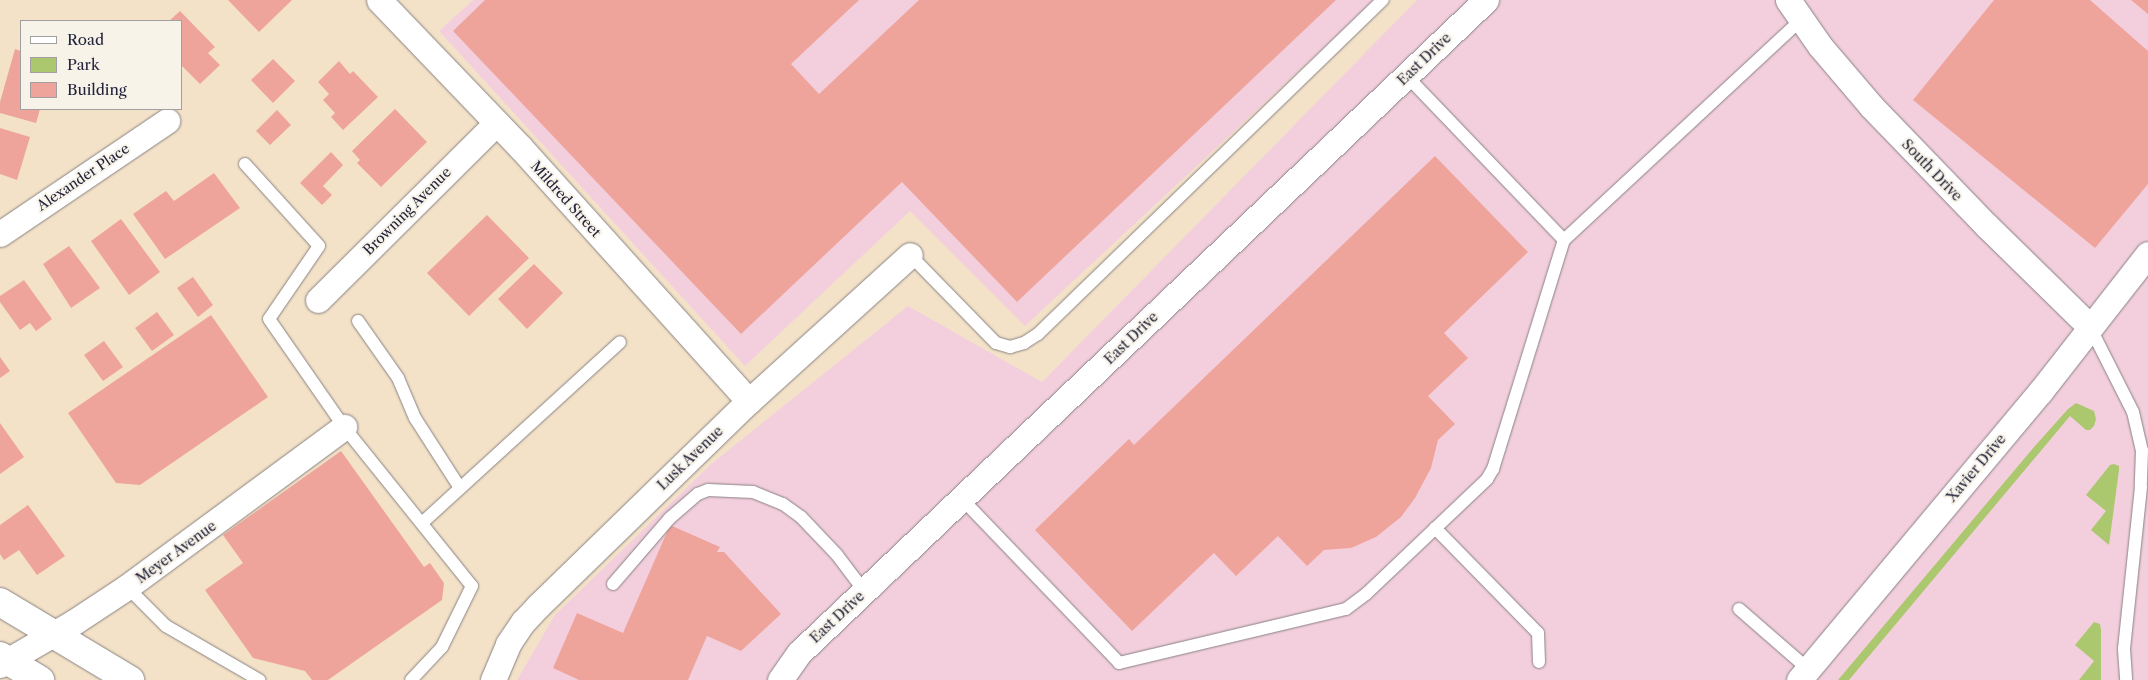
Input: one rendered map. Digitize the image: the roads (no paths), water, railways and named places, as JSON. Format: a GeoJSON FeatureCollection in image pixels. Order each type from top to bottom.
{"type":"FeatureCollection","features":[{"type":"Feature","properties":{"kind":"street","name":"Mildred Street"},"geometry":{"type":"LineString","coordinates":[[379,0],[496,122],[749,401]]}},
{"type":"Feature","properties":{"kind":"street","name":"East Drive"},"geometry":{"type":"LineString","coordinates":[[780,680],[799,653],[1486,0]]}},
{"type":"Feature","properties":{"kind":"street","name":"South Drive"},"geometry":{"type":"LineString","coordinates":[[1794,10],[1842,74],[1908,146],[2090,327]]}},
{"type":"Feature","properties":{"kind":"street","name":"Alexander Place"},"geometry":{"type":"LineString","coordinates":[[0,234],[167,121]]}},
{"type":"Feature","properties":{"kind":"street","name":"Browning Avenue"},"geometry":{"type":"LineString","coordinates":[[318,300],[496,122]]}},
{"type":"Feature","properties":{"kind":"street","name":"Xavier Drive"},"geometry":{"type":"LineString","coordinates":[[1803,675],[2040,392],[2148,254]]}},
{"type":"Feature","properties":{"kind":"street","name":"Lusk Avenue"},"geometry":{"type":"LineString","coordinates":[[493,680],[508,644],[523,622],[749,401],[910,255]]}},
{"type":"Feature","properties":{"kind":"street","name":"Meyer Avenue"},"geometry":{"type":"LineString","coordinates":[[2,660],[52,634],[127,587],[344,428]]}},
{"type":"Feature","properties":{"kind":"street"},"geometry":{"type":"LineString","coordinates":[[0,602],[130,680]]}},
{"type":"Feature","properties":{"kind":"street"},"geometry":{"type":"LineString","coordinates":[[2,660],[40,680]]}},
{"type":"Feature","properties":{"kind":"lane"},"geometry":{"type":"LineString","coordinates":[[910,255],[996,343],[1010,346],[1024,343],[1038,334],[1383,0]]}},
{"type":"Feature","properties":{"kind":"lane"},"geometry":{"type":"LineString","coordinates":[[962,499],[1119,663],[1346,609],[1366,594],[1487,479],[1492,469],[1564,240],[1794,10]]}},
{"type":"Feature","properties":{"kind":"lane"},"geometry":{"type":"LineString","coordinates":[[1407,76],[1564,240]]}},
{"type":"Feature","properties":{"kind":"lane"},"geometry":{"type":"LineString","coordinates":[[245,164],[319,246],[269,319],[344,428],[472,586],[442,647],[411,680]]}},
{"type":"Feature","properties":{"kind":"lane"},"geometry":{"type":"LineString","coordinates":[[358,321],[398,378],[415,418],[460,488]]}},
{"type":"Feature","properties":{"kind":"lane"},"geometry":{"type":"LineString","coordinates":[[2090,327],[2133,412],[2142,450],[2141,487],[2124,649],[2126,680]]}},
{"type":"Feature","properties":{"kind":"lane"},"geometry":{"type":"LineString","coordinates":[[422,523],[620,342]]}},
{"type":"Feature","properties":{"kind":"lane"},"geometry":{"type":"LineString","coordinates":[[613,584],[670,518],[698,494],[708,490],[752,492],[783,504],[801,518],[837,555],[865,592]]}},
{"type":"Feature","properties":{"kind":"lane"},"geometry":{"type":"LineString","coordinates":[[1435,528],[1538,633],[1539,662]]}},
{"type":"Feature","properties":{"kind":"lane"},"geometry":{"type":"LineString","coordinates":[[127,587],[166,626],[259,680]]}},
{"type":"Feature","properties":{"kind":"lane"},"geometry":{"type":"LineString","coordinates":[[1739,608],[1803,675]]}}]}
